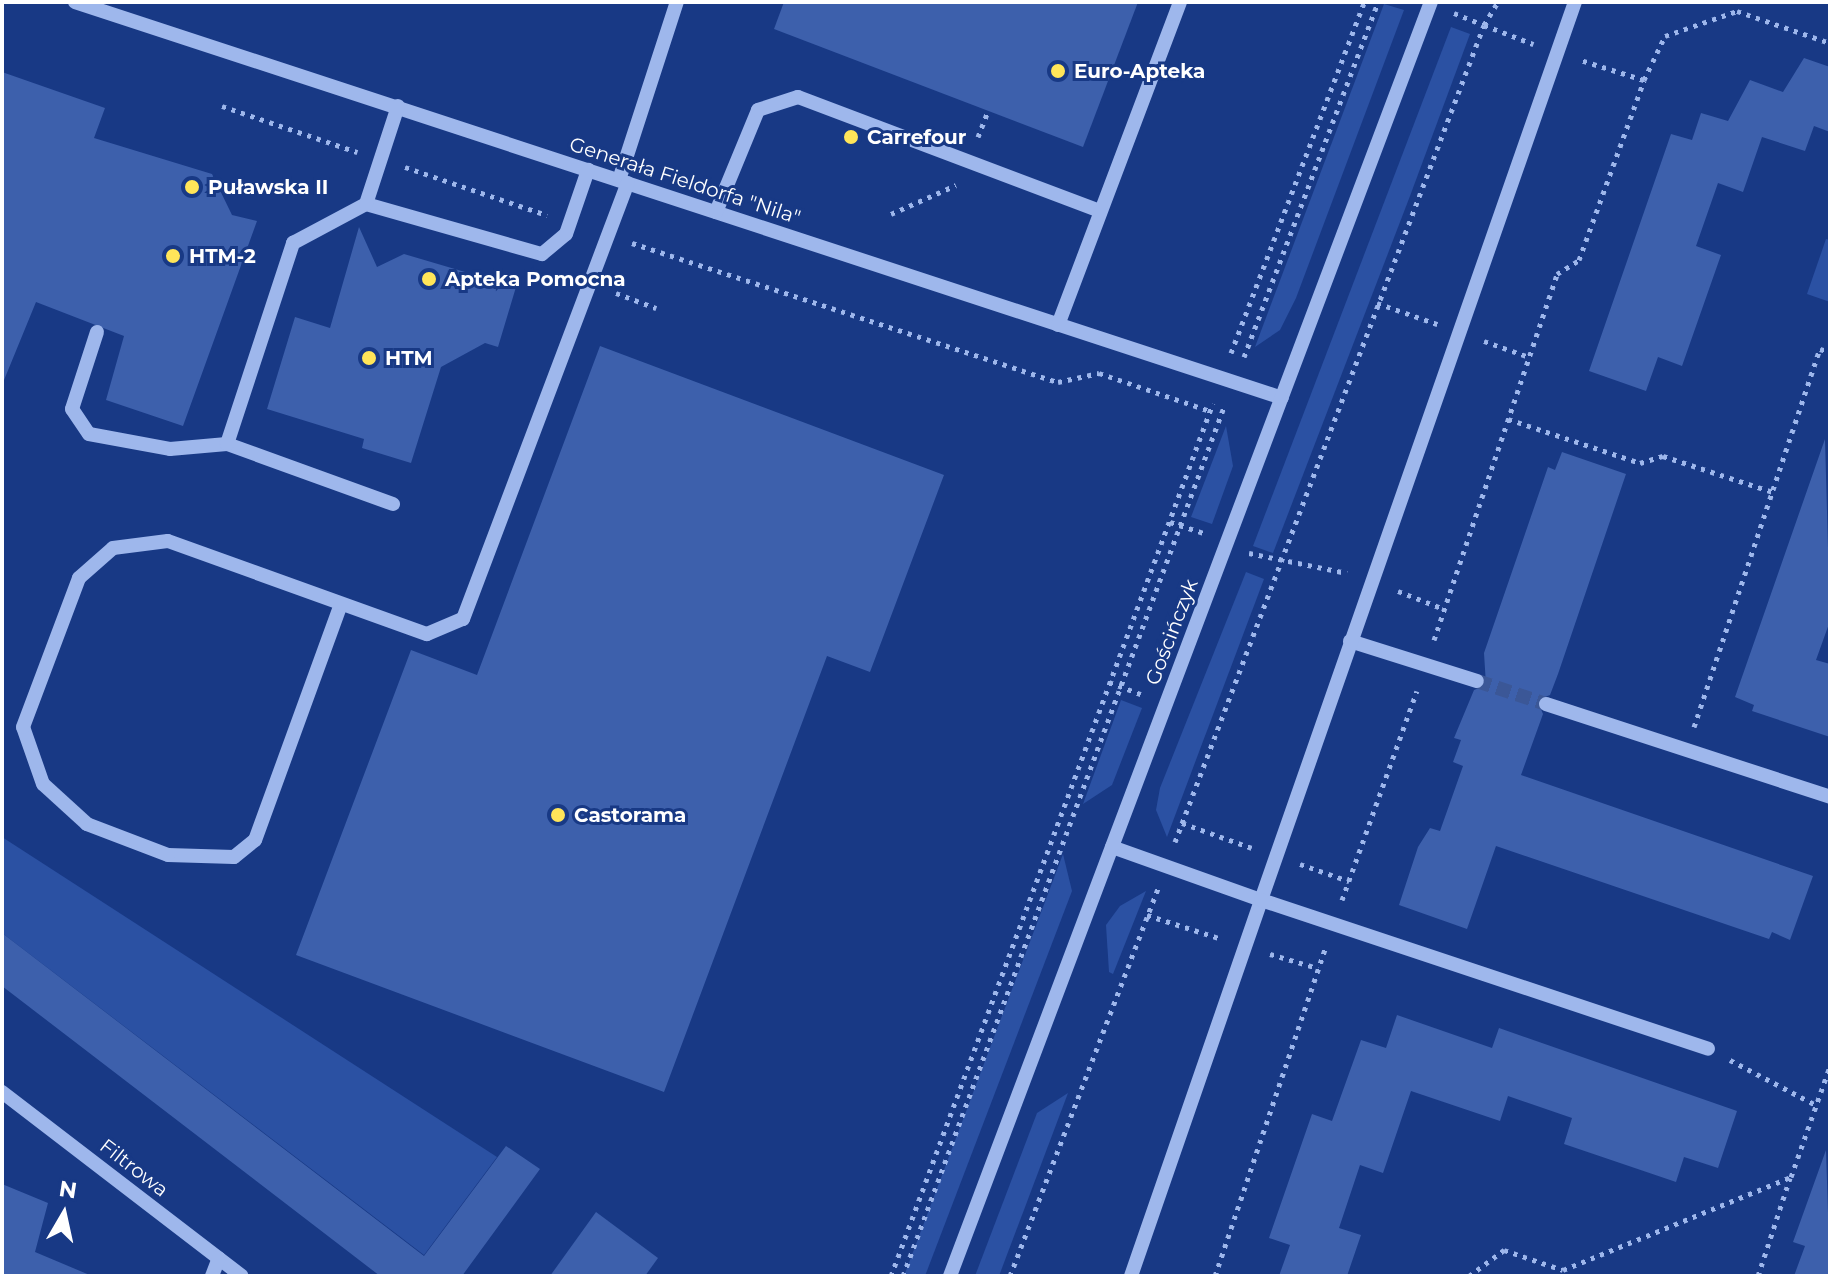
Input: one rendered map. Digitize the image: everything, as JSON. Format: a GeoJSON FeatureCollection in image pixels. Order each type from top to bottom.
{"type":"FeatureCollection","features":[{"type":"Feature","properties":{"kind":"street","name":"Generała Fieldorfa \"Nila\""},"geometry":{"type":"LineString","coordinates":[[75,2],[1282,398]]}},
{"type":"Feature","properties":{"kind":"street"},"geometry":{"type":"LineString","coordinates":[[341,604],[255,840],[234,857],[168,855],[101,829],[43,784],[23,727],[79,578],[113,548],[168,541],[427,634],[463,619],[594,286],[677,2]]}},
{"type":"Feature","properties":{"kind":"street"},"geometry":{"type":"LineString","coordinates":[[1058,325],[1180,2]]}},
{"type":"Feature","properties":{"kind":"street"},"geometry":{"type":"LineString","coordinates":[[1131,1276],[1370,581],[1575,2]]}},
{"type":"Feature","properties":{"kind":"street","name":"Gościńczyk"},"geometry":{"type":"LineString","coordinates":[[950,1276],[1431,3]]}},
{"type":"Feature","properties":{"kind":"street"},"geometry":{"type":"LineString","coordinates":[[716,212],[758,110],[798,97],[1099,211]]}},
{"type":"Feature","properties":{"kind":"street"},"geometry":{"type":"LineString","coordinates":[[366,204],[398,106]]}},
{"type":"Feature","properties":{"kind":"street"},"geometry":{"type":"LineString","coordinates":[[227,444],[293,243],[366,204],[542,254],[570,223],[588,170]]}},
{"type":"Feature","properties":{"kind":"street"},"geometry":{"type":"LineString","coordinates":[[97,332],[72,409],[89,434],[170,449],[227,444],[393,504]]}},
{"type":"Feature","properties":{"kind":"street"},"geometry":{"type":"LineString","coordinates":[[1350,641],[1477,681]]}},
{"type":"Feature","properties":{"kind":"street"},"geometry":{"type":"LineString","coordinates":[[1546,704],[1830,797]]}},
{"type":"Feature","properties":{"kind":"street"},"geometry":{"type":"LineString","coordinates":[[1112,847],[1708,1049]]}},
{"type":"Feature","properties":{"kind":"street","name":"Filtrowa"},"geometry":{"type":"LineString","coordinates":[[2,1092],[242,1276]]}},
{"type":"Feature","properties":{"kind":"street"},"geometry":{"type":"LineString","coordinates":[[212,1276],[219,1258]]}},
{"type":"Feature","properties":{"kind":"path"},"geometry":{"type":"LineString","coordinates":[[903,1276],[1180,525],[1228,380],[1364,2]]}},
{"type":"Feature","properties":{"kind":"path"},"geometry":{"type":"LineString","coordinates":[[891,1276],[1210,411],[1228,380],[1378,2]]}},
{"type":"Feature","properties":{"kind":"path"},"geometry":{"type":"LineString","coordinates":[[1431,3],[1484,25],[1498,2]]}},
{"type":"Feature","properties":{"kind":"path"},"geometry":{"type":"LineString","coordinates":[[1644,80],[1665,36],[1737,11],[1830,43]]}},
{"type":"Feature","properties":{"kind":"path"},"geometry":{"type":"LineString","coordinates":[[222,106],[570,223]]}},
{"type":"Feature","properties":{"kind":"path"},"geometry":{"type":"LineString","coordinates":[[610,236],[1058,382],[1099,373],[1210,411]]}},
{"type":"Feature","properties":{"kind":"path"},"geometry":{"type":"LineString","coordinates":[[594,286],[656,308]]}},
{"type":"Feature","properties":{"kind":"path"},"geometry":{"type":"LineString","coordinates":[[1377,303],[1399,311]]}},
{"type":"Feature","properties":{"kind":"path"},"geometry":{"type":"LineString","coordinates":[[1686,751],[1820,349],[1830,352]]}},
{"type":"Feature","properties":{"kind":"path"},"geometry":{"type":"LineString","coordinates":[[1508,419],[1640,463],[1663,456],[1773,492]]}},
{"type":"Feature","properties":{"kind":"path"},"geometry":{"type":"LineString","coordinates":[[1170,522],[1278,563],[1325,565],[1444,609]]}},
{"type":"Feature","properties":{"kind":"path"},"geometry":{"type":"LineString","coordinates":[[1708,1049],[1816,1105]]}},
{"type":"Feature","properties":{"kind":"path"},"geometry":{"type":"LineString","coordinates":[[1758,1276],[1830,1066]]}},
{"type":"Feature","properties":{"kind":"path"},"geometry":{"type":"LineString","coordinates":[[1563,1270],[1791,1177]]}},
{"type":"Feature","properties":{"kind":"path"},"geometry":{"type":"LineString","coordinates":[[1469,1276],[1504,1250],[1573,1276]]}},
{"type":"Feature","properties":{"kind":"shaded area"},"geometry":{"type":"Polygon","coordinates":[[[1384,4],[1404,10],[1296,298],[1280,330],[1255,347],[1384,4]]]}},
{"type":"Feature","properties":{"kind":"shaded area"},"geometry":{"type":"Polygon","coordinates":[[[1451,27],[1470,34],[1410,196],[1273,553],[1253,546],[1451,27]]]}},
{"type":"Feature","properties":{"kind":"shaded area"},"geometry":{"type":"Polygon","coordinates":[[[1826,239],[1830,240],[1830,302],[1807,294],[1826,239]]]}},
{"type":"Feature","properties":{"kind":"shaded area"},"geometry":{"type":"Polygon","coordinates":[[[1226,426],[1233,466],[1212,524],[1191,517],[1226,426]]]}},
{"type":"Feature","properties":{"kind":"shaded area"},"geometry":{"type":"Polygon","coordinates":[[[1246,572],[1264,579],[1167,837],[1156,810],[1160,788],[1246,572]]]}},
{"type":"Feature","properties":{"kind":"shaded area"},"geometry":{"type":"Polygon","coordinates":[[[1121,700],[1142,708],[1112,785],[1083,804],[1121,700]]]}},
{"type":"Feature","properties":{"kind":"shaded area"},"geometry":{"type":"Polygon","coordinates":[[[2,837],[497,1157],[424,1255],[2,933],[2,837]]]}},
{"type":"Feature","properties":{"kind":"shaded area"},"geometry":{"type":"Polygon","coordinates":[[[1063,854],[1072,891],[925,1276],[904,1276],[1063,854]]]}},
{"type":"Feature","properties":{"kind":"shaded area"},"geometry":{"type":"Polygon","coordinates":[[[1146,891],[1113,974],[1109,972],[1106,925],[1120,906],[1146,891]]]}},
{"type":"Feature","properties":{"kind":"shaded area"},"geometry":{"type":"Polygon","coordinates":[[[1068,1093],[999,1276],[975,1276],[1037,1113],[1068,1093]]]}},
{"type":"Feature","properties":{"kind":"building"},"geometry":{"type":"Polygon","coordinates":[[[784,2],[1138,2],[1083,147],[774,29],[784,2]]]}},
{"type":"Feature","properties":{"kind":"building"},"geometry":{"type":"Polygon","coordinates":[[[1804,58],[1830,67],[1830,132],[1814,126],[1805,151],[1762,137],[1743,192],[1718,183],[1696,246],[1721,255],[1682,366],[1658,357],[1646,391],[1589,371],[1671,134],[1692,140],[1701,113],[1728,121],[1750,80],[1783,92],[1804,58]]]}},
{"type":"Feature","properties":{"kind":"building"},"geometry":{"type":"Polygon","coordinates":[[[2,72],[105,108],[94,138],[212,174],[232,215],[257,221],[183,426],[106,400],[124,336],[36,302],[2,385],[2,72]]]}},
{"type":"Feature","properties":{"kind":"building","name":"HTM"},"geometry":{"type":"Polygon","coordinates":[[[359,227],[377,267],[404,254],[516,287],[498,347],[485,343],[441,367],[411,463],[362,448],[364,439],[267,409],[295,317],[330,328],[359,227]]]}},
{"type":"Feature","properties":{"kind":"building","name":"Castorama"},"geometry":{"type":"Polygon","coordinates":[[[600,346],[944,475],[870,672],[827,656],[664,1092],[296,955],[411,650],[477,675],[600,346]]]}},
{"type":"Feature","properties":{"kind":"building"},"geometry":{"type":"Polygon","coordinates":[[[1825,439],[1830,621],[1816,660],[1830,664],[1830,737],[1752,711],[1754,705],[1735,697],[1825,439]]]}},
{"type":"Feature","properties":{"kind":"building"},"geometry":{"type":"Polygon","coordinates":[[[1562,452],[1626,474],[1550,695],[1537,700],[1543,714],[1521,775],[1813,876],[1790,940],[1772,932],[1769,939],[1496,846],[1467,929],[1399,905],[1418,847],[1430,828],[1440,831],[1463,766],[1453,762],[1461,740],[1454,738],[1474,690],[1486,685],[1484,653],[1548,467],[1555,470],[1562,452]]]}},
{"type":"Feature","properties":{"kind":"building"},"geometry":{"type":"Polygon","coordinates":[[[2,933],[424,1256],[506,1146],[540,1169],[462,1276],[380,1276],[2,986],[2,933]]]}},
{"type":"Feature","properties":{"kind":"building"},"geometry":{"type":"Polygon","coordinates":[[[1397,1015],[1492,1048],[1499,1028],[1737,1111],[1718,1168],[1684,1157],[1676,1182],[1564,1144],[1572,1118],[1508,1096],[1500,1121],[1411,1091],[1383,1173],[1360,1165],[1339,1228],[1361,1235],[1347,1276],[1279,1276],[1290,1245],[1269,1238],[1312,1114],[1332,1121],[1361,1040],[1386,1048],[1397,1015]]]}},
{"type":"Feature","properties":{"kind":"building"},"geometry":{"type":"Polygon","coordinates":[[[1826,1150],[1830,1276],[1794,1276],[1805,1246],[1793,1242],[1826,1150]]]}},
{"type":"Feature","properties":{"kind":"building"},"geometry":{"type":"Polygon","coordinates":[[[2,1184],[48,1203],[35,1252],[92,1276],[2,1276],[2,1184]]]}},
{"type":"Feature","properties":{"kind":"building"},"geometry":{"type":"Polygon","coordinates":[[[596,1212],[658,1258],[645,1276],[550,1276],[596,1212]]]}},
{"type":"Feature","properties":{"kind":"tunnel"},"geometry":{"type":"LineString","coordinates":[[1477,681],[1546,704]]}},
{"type":"Feature","properties":{"kind":"place","name":"Euro-Apteka"},"geometry":{"type":"Point","coordinates":[1058,71]}},
{"type":"Feature","properties":{"kind":"place","name":"Carrefour"},"geometry":{"type":"Point","coordinates":[851,137]}},
{"type":"Feature","properties":{"kind":"place","name":"Puławska II"},"geometry":{"type":"Point","coordinates":[192,187]}},
{"type":"Feature","properties":{"kind":"place","name":"HTM-2"},"geometry":{"type":"Point","coordinates":[173,256]}},
{"type":"Feature","properties":{"kind":"place","name":"Apteka Pomocna"},"geometry":{"type":"Point","coordinates":[429,279]}},
{"type":"Feature","properties":{"kind":"place","name":"HTM"},"geometry":{"type":"Point","coordinates":[369,358]}},
{"type":"Feature","properties":{"kind":"place","name":"Castorama"},"geometry":{"type":"Point","coordinates":[558,815]}}]}
